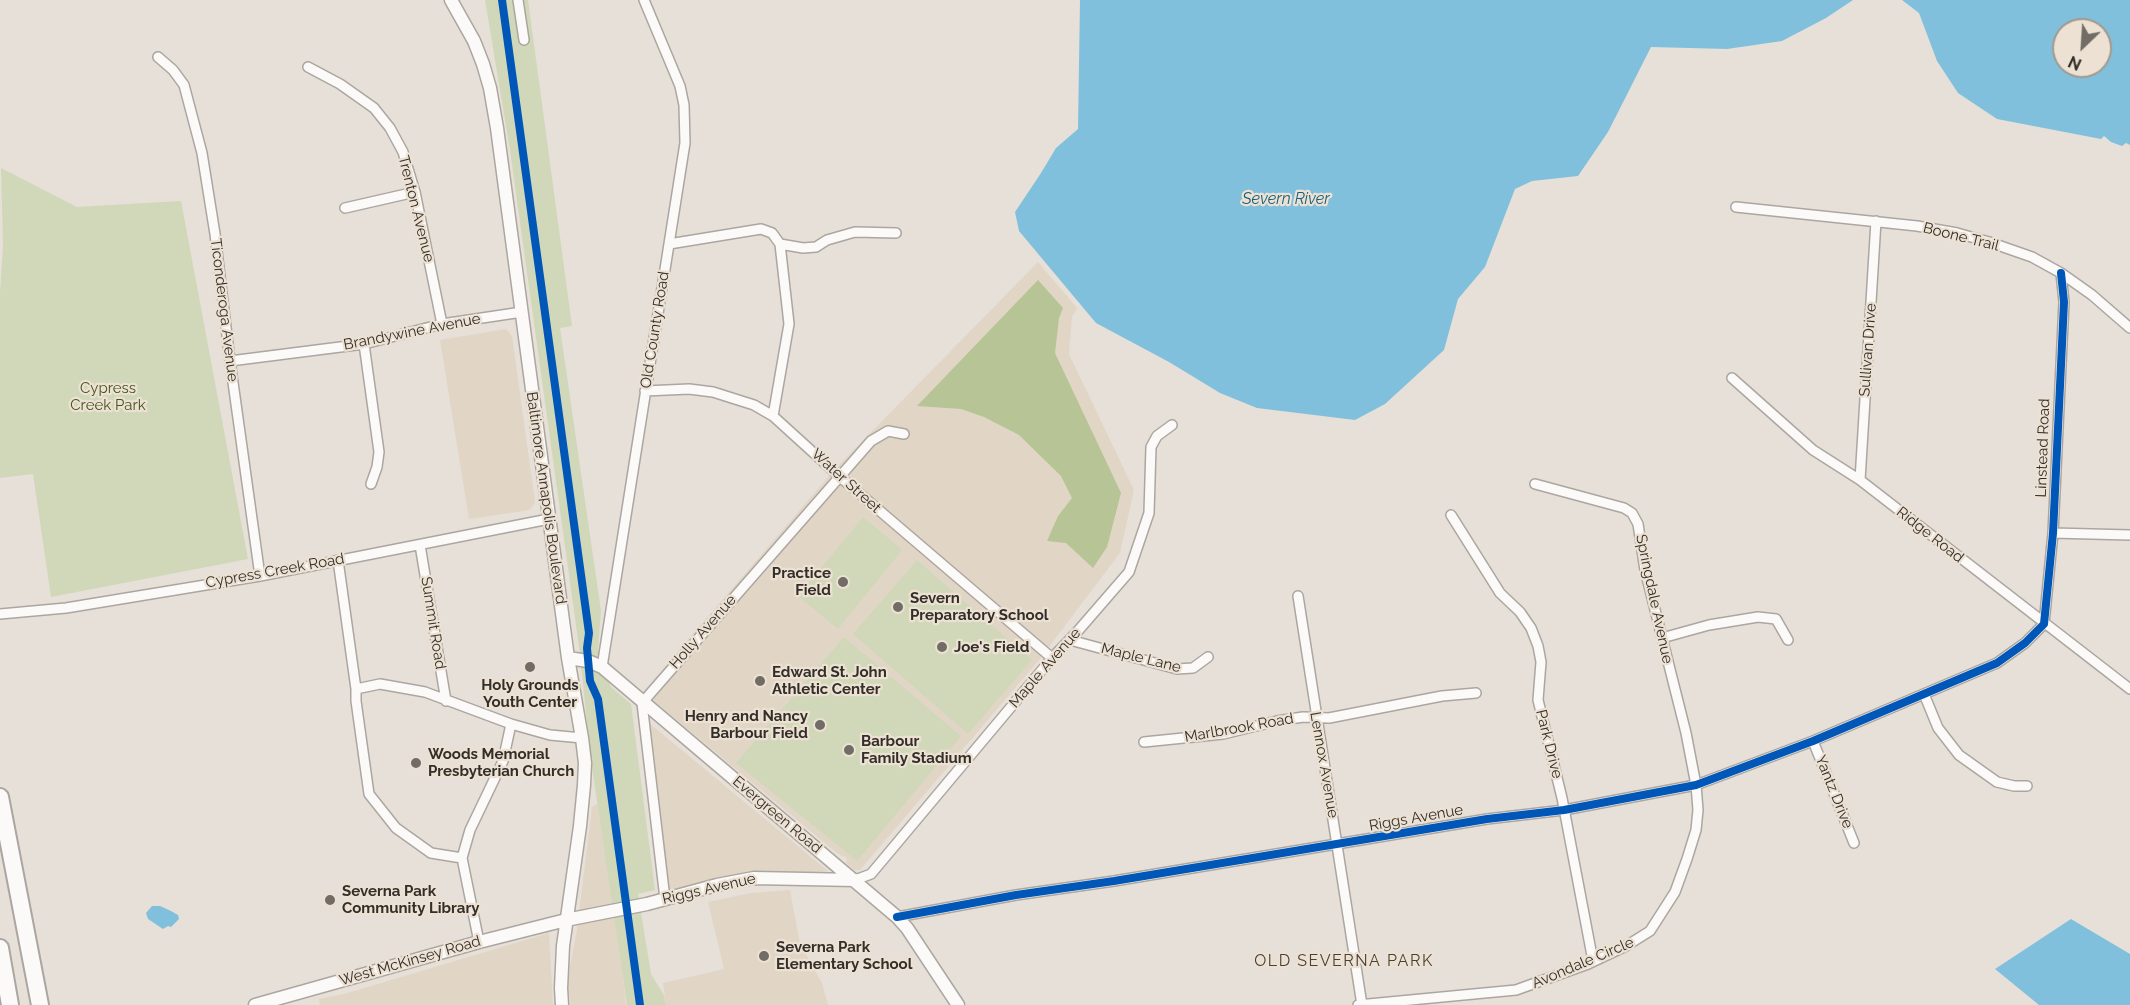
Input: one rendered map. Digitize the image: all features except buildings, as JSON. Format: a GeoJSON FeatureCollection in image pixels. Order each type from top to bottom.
{"type":"FeatureCollection","features":[{"type":"Feature","properties":{"kind":"highway"},"geometry":{"type":"LineString","coordinates":[[0,796],[40,1005]]}},
{"type":"Feature","properties":{"kind":"highway"},"geometry":{"type":"LineString","coordinates":[[0,948],[10,1005]]}},
{"type":"Feature","properties":{"kind":"street","name":"Baltimore Annapolis Boulevard"},"geometry":{"type":"LineString","coordinates":[[451,0],[474,41],[490,88],[568,658],[585,763],[561,964],[562,1005]]}},
{"type":"Feature","properties":{"kind":"street"},"geometry":{"type":"LineString","coordinates":[[518,0],[524,40]]}},
{"type":"Feature","properties":{"kind":"street","name":"Old County Road"},"geometry":{"type":"LineString","coordinates":[[602,667],[685,143],[684,105],[680,86],[644,0]]}},
{"type":"Feature","properties":{"kind":"street","name":"Ticonderoga Avenue"},"geometry":{"type":"LineString","coordinates":[[158,57],[173,70],[184,85],[194,119],[215,234],[260,576]]}},
{"type":"Feature","properties":{"kind":"street","name":"Trenton Avenue"},"geometry":{"type":"LineString","coordinates":[[308,67],[348,88],[377,112],[390,128],[402,152],[415,192],[442,324]]}},
{"type":"Feature","properties":{"kind":"street"},"geometry":{"type":"LineString","coordinates":[[345,208],[415,192]]}},
{"type":"Feature","properties":{"kind":"street","name":"Boone Trail"},"geometry":{"type":"LineString","coordinates":[[1736,207],[1835,219],[1876,221],[1947,231],[1989,242],[2032,257],[2061,273],[2092,295],[2130,328]]}},
{"type":"Feature","properties":{"kind":"street","name":"Sullivan Drive"},"geometry":{"type":"LineString","coordinates":[[1860,480],[1876,221]]}},
{"type":"Feature","properties":{"kind":"street"},"geometry":{"type":"LineString","coordinates":[[669,244],[761,229],[772,234],[780,244],[789,324],[773,416]]}},
{"type":"Feature","properties":{"kind":"street"},"geometry":{"type":"LineString","coordinates":[[780,244],[803,248],[816,246],[827,240],[855,232],[896,234]]}},
{"type":"Feature","properties":{"kind":"street","name":"Linstead Road"},"geometry":{"type":"LineString","coordinates":[[2044,624],[2053,533],[2064,302],[2061,273]]}},
{"type":"Feature","properties":{"kind":"street","name":"Brandywine Avenue"},"geometry":{"type":"LineString","coordinates":[[230,361],[364,344],[442,324],[522,312]]}},
{"type":"Feature","properties":{"kind":"street"},"geometry":{"type":"LineString","coordinates":[[364,344],[379,452],[371,484]]}},
{"type":"Feature","properties":{"kind":"street","name":"Ridge Road"},"geometry":{"type":"LineString","coordinates":[[1732,378],[1814,450],[1860,480],[2130,689]]}},
{"type":"Feature","properties":{"kind":"street","name":"Water Street"},"geometry":{"type":"LineString","coordinates":[[645,391],[689,388],[713,392],[754,405],[773,416],[839,476],[1052,658]]}},
{"type":"Feature","properties":{"kind":"street","name":"Maple Avenue"},"geometry":{"type":"LineString","coordinates":[[855,880],[871,874],[1052,658],[1129,572],[1149,513],[1151,447],[1157,436],[1172,425]]}},
{"type":"Feature","properties":{"kind":"street","name":"Holly Avenue"},"geometry":{"type":"LineString","coordinates":[[642,703],[871,441],[888,430],[904,434]]}},
{"type":"Feature","properties":{"kind":"street","name":"Springdale Avenue"},"geometry":{"type":"LineString","coordinates":[[1535,484],[1624,508],[1632,513],[1638,524],[1645,570],[1696,785]]}},
{"type":"Feature","properties":{"kind":"street","name":"Park Drive"},"geometry":{"type":"LineString","coordinates":[[1451,515],[1500,593],[1520,612],[1531,628],[1538,646],[1541,662],[1538,700],[1564,810],[1593,961]]}},
{"type":"Feature","properties":{"kind":"street","name":"Cypress Creek Road"},"geometry":{"type":"LineString","coordinates":[[0,614],[66,608],[260,576],[549,519]]}},
{"type":"Feature","properties":{"kind":"street"},"geometry":{"type":"LineString","coordinates":[[2053,533],[2130,535]]}},
{"type":"Feature","properties":{"kind":"street","name":"Summit Road"},"geometry":{"type":"LineString","coordinates":[[420,545],[446,701]]}},
{"type":"Feature","properties":{"kind":"street"},"geometry":{"type":"LineString","coordinates":[[338,560],[369,795],[396,828],[431,853],[462,858]]}},
{"type":"Feature","properties":{"kind":"street","name":"Lennox Avenue"},"geometry":{"type":"LineString","coordinates":[[1298,596],[1360,1005]]}},
{"type":"Feature","properties":{"kind":"street"},"geometry":{"type":"LineString","coordinates":[[1662,638],[1758,616],[1776,619],[1788,640]]}},
{"type":"Feature","properties":{"kind":"street","name":"Riggs Avenue"},"geometry":{"type":"LineString","coordinates":[[897,917],[1016,895],[1502,817],[1564,810],[1696,785],[1813,741],[1997,663],[2025,643],[2044,624]]}},
{"type":"Feature","properties":{"kind":"street","name":"Maple Lane"},"geometry":{"type":"LineString","coordinates":[[1070,640],[1177,669],[1193,668],[1208,657]]}},
{"type":"Feature","properties":{"kind":"street","name":"Evergreen Road"},"geometry":{"type":"LineString","coordinates":[[568,658],[588,661],[602,667],[897,917],[907,928],[958,1005]]}},
{"type":"Feature","properties":{"kind":"street"},"geometry":{"type":"LineString","coordinates":[[356,688],[380,684],[425,693],[511,724],[550,735],[582,738]]}},
{"type":"Feature","properties":{"kind":"street","name":"Marlbrook Road"},"geometry":{"type":"LineString","coordinates":[[1144,742],[1217,735],[1277,721],[1329,718],[1442,696],[1476,693]]}},
{"type":"Feature","properties":{"kind":"street"},"geometry":{"type":"LineString","coordinates":[[1924,694],[1938,728],[1959,755],[1997,782],[2027,786]]}},
{"type":"Feature","properties":{"kind":"street"},"geometry":{"type":"LineString","coordinates":[[642,703],[665,899]]}},
{"type":"Feature","properties":{"kind":"street"},"geometry":{"type":"LineString","coordinates":[[479,942],[462,858],[470,830],[503,761],[511,724]]}},
{"type":"Feature","properties":{"kind":"street","name":"Yantz Drive"},"geometry":{"type":"LineString","coordinates":[[1813,741],[1854,843]]}},
{"type":"Feature","properties":{"kind":"street","name":"Avondale Circle"},"geometry":{"type":"LineString","coordinates":[[1360,1005],[1516,990],[1593,961],[1640,938],[1657,921],[1679,882],[1694,840],[1698,810],[1696,785]]}},
{"type":"Feature","properties":{"kind":"street","name":"Riggs Avenue"},"geometry":{"type":"LineString","coordinates":[[566,920],[754,878],[855,880]]}},
{"type":"Feature","properties":{"kind":"street","name":"West McKinsey Road"},"geometry":{"type":"LineString","coordinates":[[255,1005],[566,920]]}},
{"type":"Feature","properties":{"kind":"shaded area","name":"Severn Preparatory School"},"geometry":{"type":"Polygon","coordinates":[[[1038,262],[1077,308],[1072,317],[1069,354],[1134,490],[1120,553],[1039,660],[860,870],[854,870],[846,863],[847,858],[838,854],[643,692],[836,468],[1038,262]]]}},
{"type":"Feature","properties":{"kind":"shaded area"},"geometry":{"type":"Polygon","coordinates":[[[506,329],[512,336],[535,502],[530,510],[469,519],[440,340],[506,329]]]}},
{"type":"Feature","properties":{"kind":"shaded area"},"geometry":{"type":"Polygon","coordinates":[[[649,723],[828,871],[668,890],[649,723]]]}},
{"type":"Feature","properties":{"kind":"shaded area"},"geometry":{"type":"Polygon","coordinates":[[[603,800],[626,1005],[571,1005],[567,982],[577,929],[592,807],[603,800]]]}},
{"type":"Feature","properties":{"kind":"shaded area","name":"Severna Park Elementary School"},"geometry":{"type":"Polygon","coordinates":[[[790,890],[800,944],[822,983],[828,1005],[666,1005],[663,983],[724,969],[708,902],[751,893],[790,890]]]}},
{"type":"Feature","properties":{"kind":"shaded area"},"geometry":{"type":"Polygon","coordinates":[[[549,933],[553,1005],[320,1005],[319,999],[344,994],[549,933]]]}},
{"type":"Feature","properties":{"kind":"green space"},"geometry":{"type":"Polygon","coordinates":[[[485,0],[528,0],[572,326],[560,328],[601,611],[598,649],[611,687],[631,704],[655,890],[638,894],[651,974],[664,995],[666,1005],[627,1005],[591,760],[579,647],[510,150],[485,0]]]}},
{"type":"Feature","properties":{"kind":"green space","name":"Cypress Creek Park"},"geometry":{"type":"Polygon","coordinates":[[[1,168],[77,207],[181,201],[248,559],[51,597],[33,474],[0,478],[0,292],[3,246],[1,168]]]}},
{"type":"Feature","properties":{"kind":"green space"},"geometry":{"type":"Polygon","coordinates":[[[1038,280],[1063,308],[1059,318],[1055,353],[1121,493],[1107,547],[1093,568],[1066,543],[1047,541],[1058,516],[1072,498],[1061,476],[1019,435],[984,417],[961,409],[917,406],[1038,280]]]}},
{"type":"Feature","properties":{"kind":"green space","name":"Practice Field"},"geometry":{"type":"Polygon","coordinates":[[[863,517],[902,550],[838,629],[798,596],[863,517]]]}},
{"type":"Feature","properties":{"kind":"green space","name":"Joe's Field"},"geometry":{"type":"Polygon","coordinates":[[[917,560],[1032,660],[968,734],[853,634],[917,560]]]}},
{"type":"Feature","properties":{"kind":"green space","name":"Barbour Family Stadium"},"geometry":{"type":"Polygon","coordinates":[[[844,637],[961,736],[857,861],[736,763],[844,637]]]}},
{"type":"Feature","properties":{"kind":"water","name":"Severn River"},"geometry":{"type":"Polygon","coordinates":[[[1080,0],[1853,0],[1826,18],[1782,41],[1727,49],[1651,47],[1608,132],[1578,176],[1532,181],[1515,189],[1485,267],[1458,299],[1444,350],[1385,404],[1355,420],[1257,408],[1220,393],[1169,362],[1096,323],[1019,231],[1015,212],[1056,148],[1078,129],[1080,0]]]}},
{"type":"Feature","properties":{"kind":"water"},"geometry":{"type":"Polygon","coordinates":[[[1902,0],[2130,0],[2130,145],[2126,143],[2122,146],[2111,142],[2104,136],[2101,139],[1997,119],[1958,93],[1937,61],[1919,13],[1902,0]]]}},
{"type":"Feature","properties":{"kind":"water"},"geometry":{"type":"Polygon","coordinates":[[[152,906],[160,906],[171,911],[178,915],[179,919],[171,927],[163,929],[148,919],[146,913],[152,906]]]}},
{"type":"Feature","properties":{"kind":"water"},"geometry":{"type":"Polygon","coordinates":[[[2071,919],[2130,954],[2130,1005],[2039,1005],[1995,969],[2071,919]]]}},
{"type":"Feature","properties":{"kind":"cycle path"},"geometry":{"type":"LineString","coordinates":[[502,0],[589,633],[587,648],[590,681],[598,699],[640,1005]]}},
{"type":"Feature","properties":{"kind":"cycle path"},"geometry":{"type":"LineString","coordinates":[[897,917],[1016,895],[1487,819],[1564,810],[1696,785],[1813,741],[1997,663],[2025,643],[2044,624],[2053,533],[2064,302],[2061,273]]}},
{"type":"Feature","properties":{"kind":"place","name":"Practice Field"},"geometry":{"type":"Point","coordinates":[843,582]}},
{"type":"Feature","properties":{"kind":"place","name":"Severn Preparatory School"},"geometry":{"type":"Point","coordinates":[898,607]}},
{"type":"Feature","properties":{"kind":"place","name":"Joe's Field"},"geometry":{"type":"Point","coordinates":[942,647]}},
{"type":"Feature","properties":{"kind":"place","name":"Holy Grounds Youth Center"},"geometry":{"type":"Point","coordinates":[530,667]}},
{"type":"Feature","properties":{"kind":"place","name":"Edward St. John Athletic Center"},"geometry":{"type":"Point","coordinates":[760,681]}},
{"type":"Feature","properties":{"kind":"place","name":"Henry and Nancy Barbour Field"},"geometry":{"type":"Point","coordinates":[820,725]}},
{"type":"Feature","properties":{"kind":"place","name":"Barbour Family Stadium"},"geometry":{"type":"Point","coordinates":[849,750]}},
{"type":"Feature","properties":{"kind":"place","name":"Woods Memorial Presbyterian Church"},"geometry":{"type":"Point","coordinates":[416,763]}},
{"type":"Feature","properties":{"kind":"place","name":"Severna Park Community Library"},"geometry":{"type":"Point","coordinates":[330,900]}},
{"type":"Feature","properties":{"kind":"place","name":"Severna Park Elementary School"},"geometry":{"type":"Point","coordinates":[764,956]}},
{"type":"Feature","properties":{"kind":"district","name":"OLD SEVERNA PARK"},"geometry":{"type":"Point","coordinates":[1344,961]}}]}
